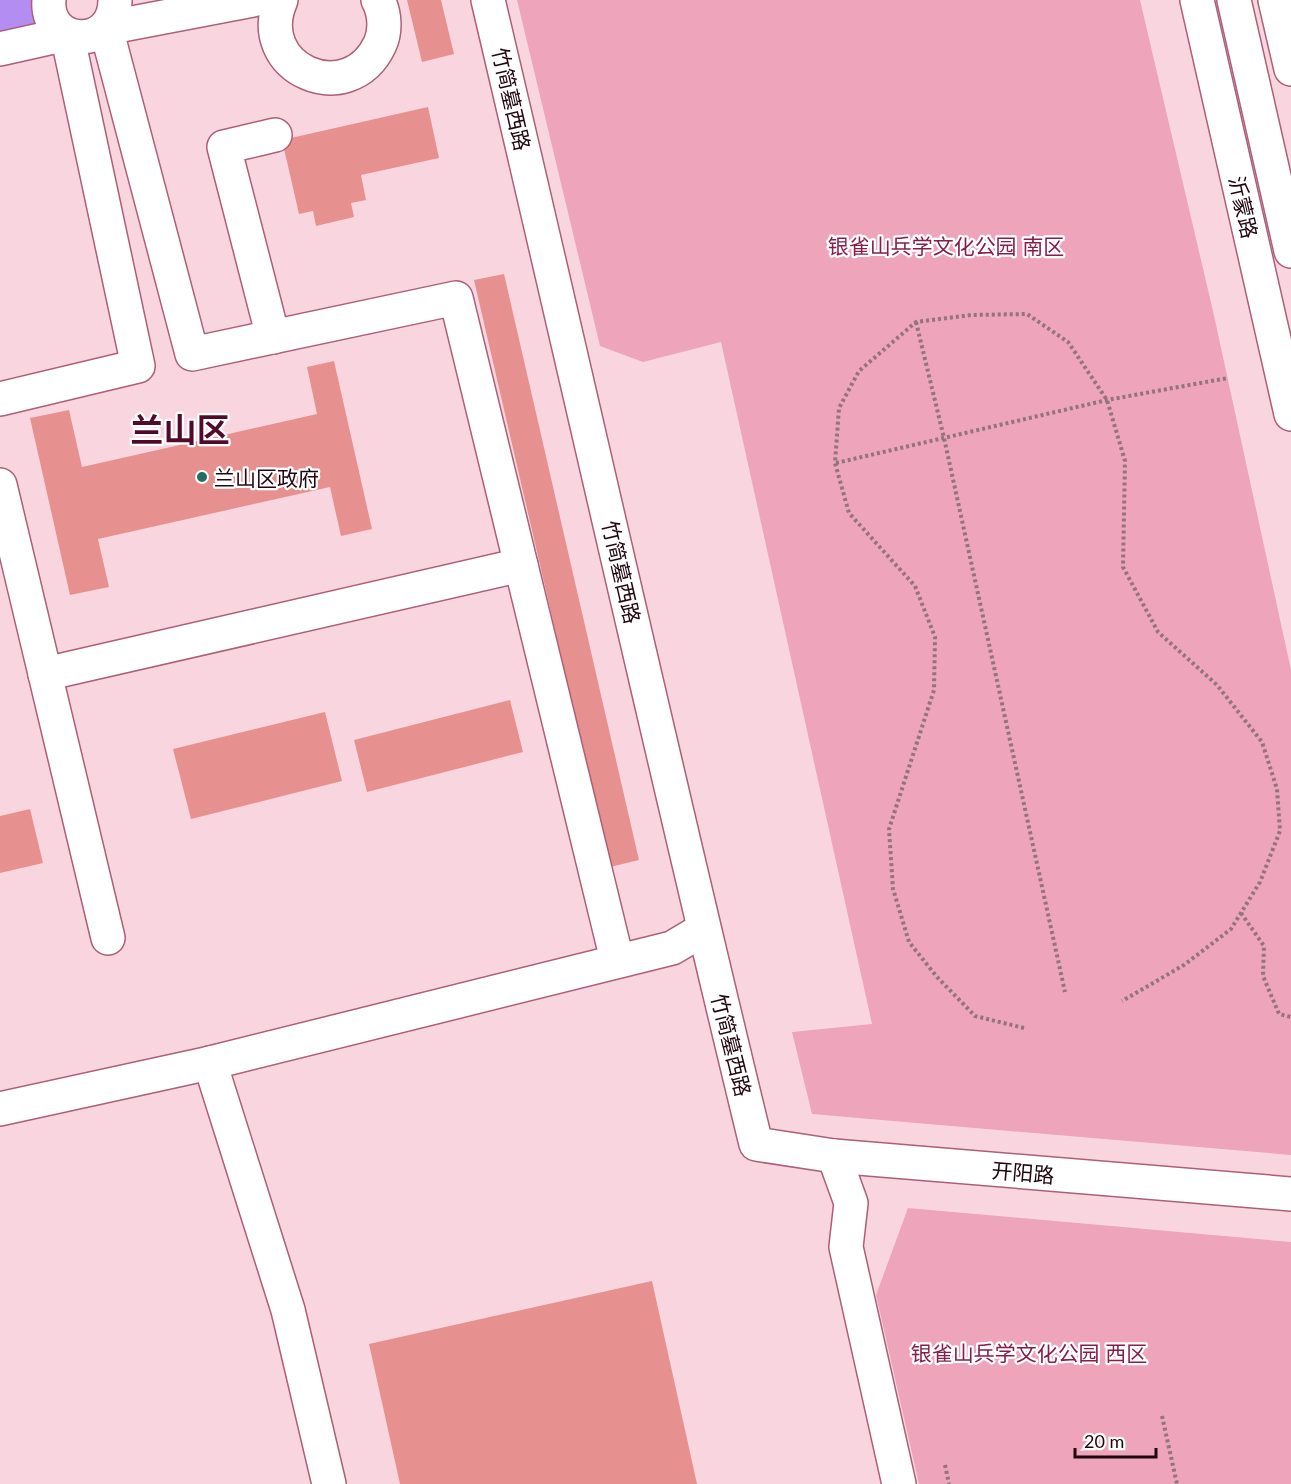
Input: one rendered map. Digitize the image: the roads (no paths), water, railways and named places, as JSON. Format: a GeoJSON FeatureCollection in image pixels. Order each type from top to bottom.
{"type":"FeatureCollection","features":[{"type":"Feature","properties":{"kind":"street"},"geometry":{"type":"LineString","coordinates":[[49,0],[48,8],[58,28],[76,37],[97,34],[110,14]]}},
{"type":"Feature","properties":{"kind":"street"},"geometry":{"type":"LineString","coordinates":[[110,14],[253,0]]}},
{"type":"Feature","properties":{"kind":"street"},"geometry":{"type":"LineString","coordinates":[[281,0],[276,11],[275,30],[280,48],[291,63],[307,74],[325,78],[344,77],[361,69],[375,56],[382,40],[384,22],[378,0]]}},
{"type":"Feature","properties":{"kind":"street","name":"竹简墓西路"},"geometry":{"type":"LineString","coordinates":[[488,0],[756,1144]]}},
{"type":"Feature","properties":{"kind":"street","name":"沂蒙路"},"geometry":{"type":"LineString","coordinates":[[1197,0],[1291,414]]}},
{"type":"Feature","properties":{"kind":"street"},"geometry":{"type":"LineString","coordinates":[[1234,0],[1291,251]]}},
{"type":"Feature","properties":{"kind":"street"},"geometry":{"type":"LineString","coordinates":[[1275,0],[1291,69]]}},
{"type":"Feature","properties":{"kind":"street"},"geometry":{"type":"LineString","coordinates":[[110,14],[192,354],[456,298],[617,960]]}},
{"type":"Feature","properties":{"kind":"street"},"geometry":{"type":"LineString","coordinates":[[0,49],[67,34]]}},
{"type":"Feature","properties":{"kind":"street"},"geometry":{"type":"LineString","coordinates":[[0,399],[138,366],[67,34]]}},
{"type":"Feature","properties":{"kind":"street"},"geometry":{"type":"LineString","coordinates":[[273,337],[224,147],[275,135]]}},
{"type":"Feature","properties":{"kind":"street"},"geometry":{"type":"LineString","coordinates":[[0,484],[108,938]]}},
{"type":"Feature","properties":{"kind":"street"},"geometry":{"type":"LineString","coordinates":[[45,674],[521,565]]}},
{"type":"Feature","properties":{"kind":"street"},"geometry":{"type":"LineString","coordinates":[[0,1108],[210,1063],[672,948],[704,929]]}},
{"type":"Feature","properties":{"kind":"street"},"geometry":{"type":"LineString","coordinates":[[210,1063],[288,1310],[328,1484]]}},
{"type":"Feature","properties":{"kind":"street","name":"开阳路"},"geometry":{"type":"LineString","coordinates":[[756,1144],[834,1156],[1291,1194]]}},
{"type":"Feature","properties":{"kind":"street"},"geometry":{"type":"LineString","coordinates":[[834,1156],[851,1203],[846,1247],[898,1484]]}},
{"type":"Feature","properties":{"kind":"waterway"},"geometry":{"type":"LineString","coordinates":[[0,17],[36,9]]}},
{"type":"Feature","properties":{"kind":"place","name":"兰山区政府"},"geometry":{"type":"Point","coordinates":[202,477]}},
{"type":"Feature","properties":{"kind":"district","name":"兰山区"},"geometry":{"type":"Point","coordinates":[180,429]}},
{"type":"Feature","properties":{"kind":"park label","name":"银雀山兵学文化公园 南区"},"geometry":{"type":"Point","coordinates":[946,245]}},
{"type":"Feature","properties":{"kind":"park label","name":"银雀山兵学文化公园 西区"},"geometry":{"type":"Point","coordinates":[1029,1352]}}]}
